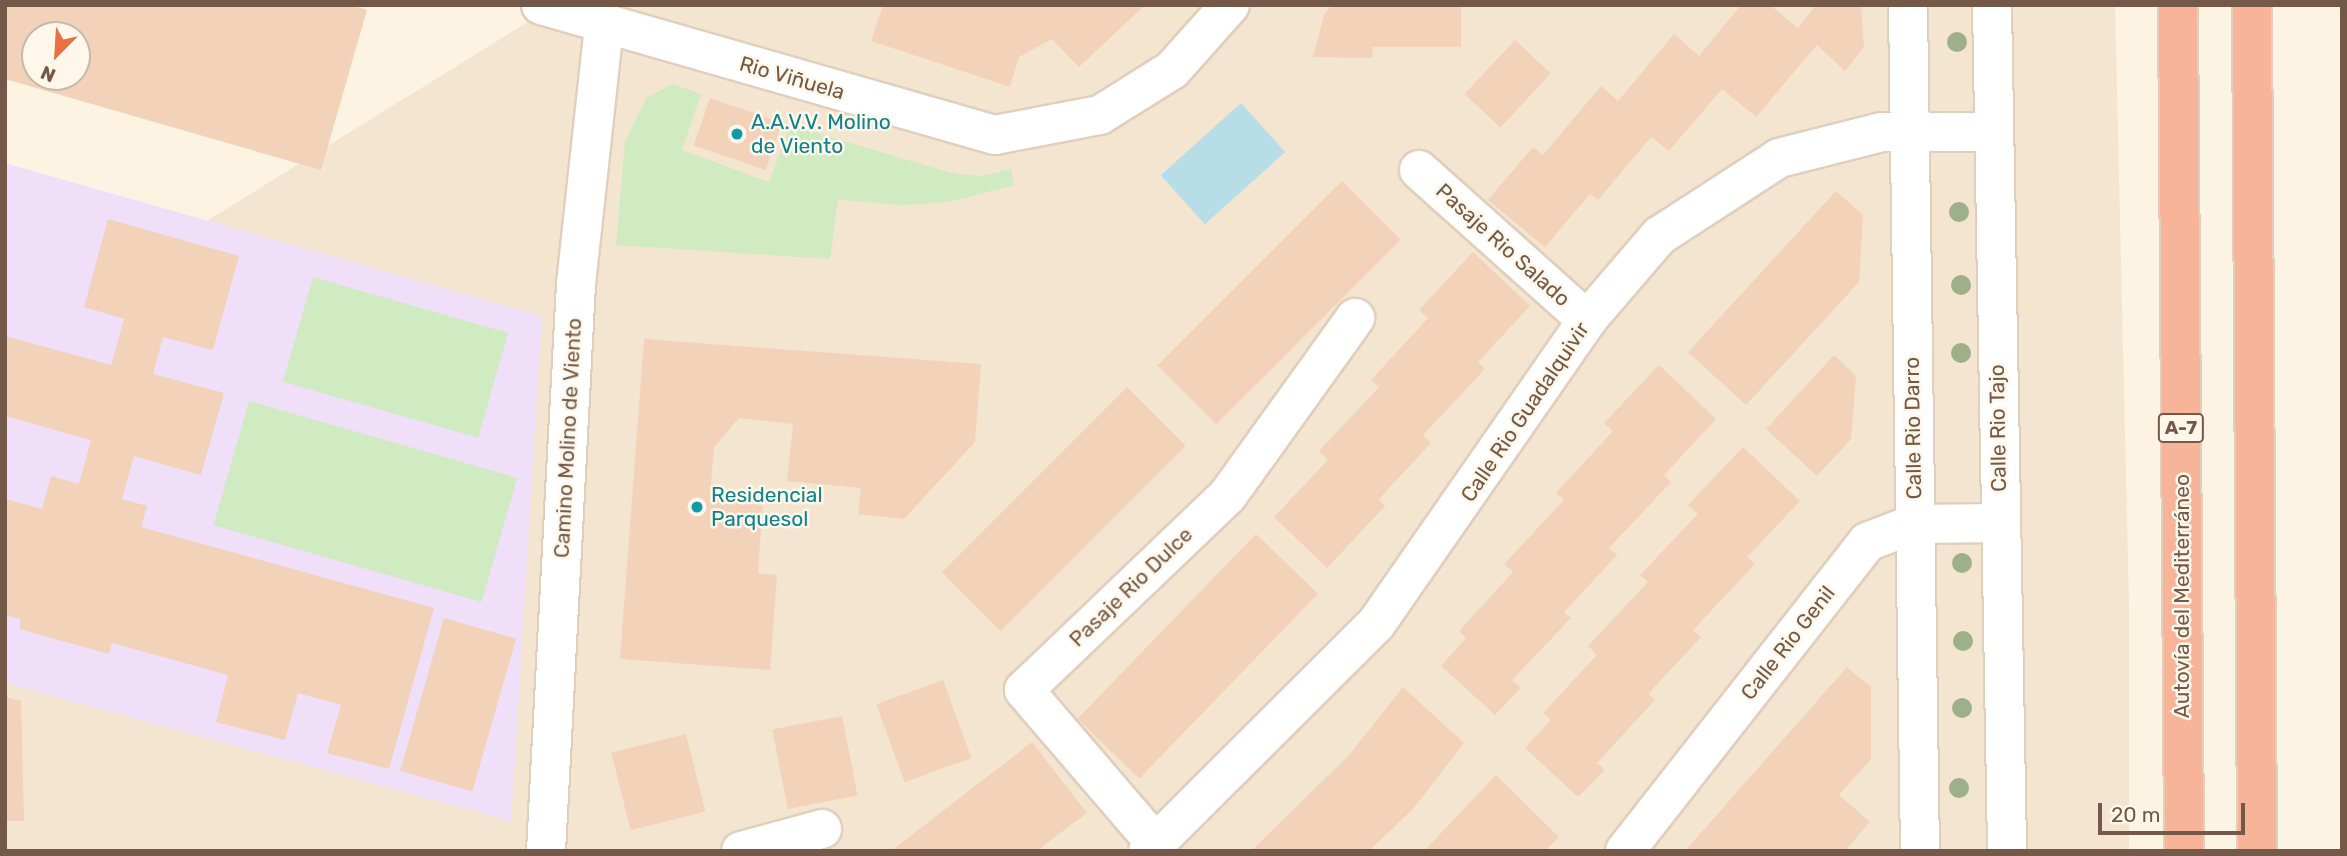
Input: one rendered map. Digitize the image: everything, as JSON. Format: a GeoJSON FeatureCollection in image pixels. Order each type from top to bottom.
{"type":"FeatureCollection","features":[{"type":"Feature","properties":{"kind":"highway","name":"Autovía del Mediterráneo"},"geometry":{"type":"LineString","coordinates":[[2178,5],[2184,851]]}},
{"type":"Feature","properties":{"kind":"highway"},"geometry":{"type":"LineString","coordinates":[[2252,5],[2257,851]]}},
{"type":"Feature","properties":{"kind":"street","name":"Rio Viñuela"},"geometry":{"type":"LineString","coordinates":[[541,5],[604,26],[995,135],[1100,115],[1172,70],[1230,5]]}},
{"type":"Feature","properties":{"kind":"street","name":"Calle Rio Darro"},"geometry":{"type":"LineString","coordinates":[[1908,5],[1920,851]]}},
{"type":"Feature","properties":{"kind":"street","name":"Calle Rio Tajo"},"geometry":{"type":"LineString","coordinates":[[1992,5],[1992,132],[2007,851]]}},
{"type":"Feature","properties":{"kind":"street","name":"Camino Molino de Viento"},"geometry":{"type":"LineString","coordinates":[[545,851],[576,284],[604,26]]}},
{"type":"Feature","properties":{"kind":"street","name":"Calle Rio Guadalquivir"},"geometry":{"type":"LineString","coordinates":[[1152,848],[1376,624],[1587,320],[1660,236],[1779,158],[1882,132],[1992,132]]}},
{"type":"Feature","properties":{"kind":"street","name":"Pasaje Rio Salado"},"geometry":{"type":"LineString","coordinates":[[1419,170],[1587,320]]}},
{"type":"Feature","properties":{"kind":"street","name":"Pasaje Rio Dulce"},"geometry":{"type":"LineString","coordinates":[[1152,848],[1024,690],[1228,495],[1355,318]]}},
{"type":"Feature","properties":{"kind":"street","name":"Calle Rio Genil"},"geometry":{"type":"LineString","coordinates":[[1625,851],[1867,542],[1914,524],[1999,523]]}},
{"type":"Feature","properties":{"kind":"street"},"geometry":{"type":"LineString","coordinates":[[741,851],[822,829]]}},
{"type":"Feature","properties":{"kind":"shaded area"},"geometry":{"type":"Polygon","coordinates":[[[555,5],[2115,5],[2129,605],[2129,851],[5,851],[5,346],[555,5]]]}},
{"type":"Feature","properties":{"kind":"shaded area"},"geometry":{"type":"Polygon","coordinates":[[[5,163],[542,316],[511,821],[5,683],[5,163]]]}},
{"type":"Feature","properties":{"kind":"green space"},"geometry":{"type":"Polygon","coordinates":[[[673,84],[701,94],[682,150],[769,182],[790,125],[951,173],[982,176],[1011,169],[1014,185],[949,202],[903,205],[838,200],[830,259],[616,245],[625,142],[646,98],[673,84]]]}},
{"type":"Feature","properties":{"kind":"green space"},"geometry":{"type":"Polygon","coordinates":[[[313,277],[508,333],[478,438],[283,382],[313,277]]]}},
{"type":"Feature","properties":{"kind":"green space"},"geometry":{"type":"Polygon","coordinates":[[[249,401],[517,478],[482,602],[213,525],[249,401]]]}},
{"type":"Feature","properties":{"kind":"water"},"geometry":{"type":"Polygon","coordinates":[[[1241,103],[1285,152],[1205,224],[1161,175],[1241,103]]]}},
{"type":"Feature","properties":{"kind":"building"},"geometry":{"type":"Polygon","coordinates":[[[5,5],[351,5],[367,10],[321,170],[47,91],[91,91],[91,21],[21,21],[21,84],[5,79],[5,5]]]}},
{"type":"Feature","properties":{"kind":"building"},"geometry":{"type":"Polygon","coordinates":[[[883,5],[1145,5],[1079,67],[1052,39],[1019,57],[1010,87],[871,41],[883,5]]]}},
{"type":"Feature","properties":{"kind":"building"},"geometry":{"type":"Polygon","coordinates":[[[1332,5],[1461,5],[1461,47],[1373,47],[1372,58],[1313,57],[1324,15],[1332,5]]]}},
{"type":"Feature","properties":{"kind":"building"},"geometry":{"type":"Polygon","coordinates":[[[1741,5],[1770,5],[1798,28],[1816,5],[1861,5],[1864,47],[1845,71],[1817,45],[1756,117],[1722,89],[1669,151],[1651,137],[1598,200],[1590,194],[1545,247],[1488,200],[1533,147],[1543,155],[1601,86],[1618,101],[1674,34],[1699,56],[1741,5]]]}},
{"type":"Feature","properties":{"kind":"building"},"geometry":{"type":"Polygon","coordinates":[[[1515,40],[1551,73],[1500,128],[1465,94],[1515,40]]]}},
{"type":"Feature","properties":{"kind":"building","name":"A.A.V.V. Molino de Viento"},"geometry":{"type":"Polygon","coordinates":[[[710,98],[782,123],[766,170],[694,145],[710,98]]]}},
{"type":"Feature","properties":{"kind":"building"},"geometry":{"type":"Polygon","coordinates":[[[1342,181],[1401,240],[1216,424],[1157,366],[1342,181]]]}},
{"type":"Feature","properties":{"kind":"building"},"geometry":{"type":"Polygon","coordinates":[[[1836,191],[1863,215],[1859,282],[1746,405],[1688,352],[1836,191]]]}},
{"type":"Feature","properties":{"kind":"building"},"geometry":{"type":"Polygon","coordinates":[[[108,219],[239,256],[213,350],[163,337],[153,374],[224,393],[201,475],[134,456],[122,499],[147,506],[141,527],[434,608],[389,769],[327,753],[341,705],[298,693],[285,740],[216,722],[228,675],[112,643],[109,654],[19,629],[21,619],[5,615],[5,499],[42,509],[51,476],[79,484],[91,440],[5,416],[5,336],[111,365],[124,319],[84,307],[108,219]]]}},
{"type":"Feature","properties":{"kind":"building"},"geometry":{"type":"Polygon","coordinates":[[[1473,252],[1530,306],[1478,362],[1485,369],[1423,435],[1431,443],[1379,499],[1385,506],[1327,568],[1274,517],[1328,460],[1319,451],[1379,387],[1371,380],[1428,318],[1419,310],[1473,252]]]}},
{"type":"Feature","properties":{"kind":"building","name":"Residencial Parquesol"},"geometry":{"type":"Polygon","coordinates":[[[644,339],[981,364],[975,442],[904,519],[858,514],[861,488],[787,481],[793,424],[739,418],[714,447],[710,496],[763,500],[758,573],[777,575],[770,670],[620,659],[644,339]]]}},
{"type":"Feature","properties":{"kind":"building"},"geometry":{"type":"Polygon","coordinates":[[[1834,355],[1856,376],[1851,439],[1817,476],[1766,429],[1834,355]]]}},
{"type":"Feature","properties":{"kind":"building"},"geometry":{"type":"Polygon","coordinates":[[[1659,365],[1716,419],[1664,475],[1671,482],[1609,548],[1617,555],[1564,612],[1571,618],[1512,680],[1521,688],[1495,715],[1441,666],[1466,638],[1459,631],[1513,572],[1504,564],[1564,500],[1556,493],[1613,431],[1604,423],[1659,365]]]}},
{"type":"Feature","properties":{"kind":"building"},"geometry":{"type":"Polygon","coordinates":[[[1127,387],[1186,446],[1000,631],[942,572],[1127,387]]]}},
{"type":"Feature","properties":{"kind":"building"},"geometry":{"type":"Polygon","coordinates":[[[1743,447],[1800,501],[1747,557],[1755,564],[1693,630],[1701,637],[1648,694],[1655,700],[1597,763],[1605,770],[1578,797],[1525,748],[1551,720],[1543,713],[1597,655],[1588,646],[1648,582],[1640,575],[1698,514],[1688,505],[1743,447]]]}},
{"type":"Feature","properties":{"kind":"building"},"geometry":{"type":"Polygon","coordinates":[[[1256,534],[1318,594],[1139,779],[1077,719],[1256,534]]]}},
{"type":"Feature","properties":{"kind":"building"},"geometry":{"type":"Polygon","coordinates":[[[444,618],[516,639],[472,792],[400,771],[444,618]]]}},
{"type":"Feature","properties":{"kind":"building"},"geometry":{"type":"Polygon","coordinates":[[[1847,667],[1871,687],[1871,759],[1839,795],[1870,822],[1845,851],[1685,851],[1847,667]]]}},
{"type":"Feature","properties":{"kind":"building"},"geometry":{"type":"Polygon","coordinates":[[[943,680],[971,758],[905,782],[876,704],[943,680]]]}},
{"type":"Feature","properties":{"kind":"building"},"geometry":{"type":"Polygon","coordinates":[[[1403,687],[1464,743],[1413,809],[1369,851],[1251,851],[1350,754],[1403,687]]]}},
{"type":"Feature","properties":{"kind":"building"},"geometry":{"type":"Polygon","coordinates":[[[5,697],[21,701],[24,821],[5,821],[5,697]]]}},
{"type":"Feature","properties":{"kind":"building"},"geometry":{"type":"Polygon","coordinates":[[[842,716],[857,796],[788,809],[772,730],[842,716]]]}},
{"type":"Feature","properties":{"kind":"building"},"geometry":{"type":"Polygon","coordinates":[[[686,734],[705,812],[631,830],[611,753],[686,734]]]}},
{"type":"Feature","properties":{"kind":"building"},"geometry":{"type":"Polygon","coordinates":[[[1032,742],[1087,813],[1038,851],[891,851],[1032,742]]]}},
{"type":"Feature","properties":{"kind":"building"},"geometry":{"type":"Polygon","coordinates":[[[1496,775],[1559,837],[1545,851],[1424,851],[1496,775]]]}},
{"type":"Feature","properties":{"kind":"place","name":"A.A.V.V. Molino de Viento"},"geometry":{"type":"Point","coordinates":[737,134]}},
{"type":"Feature","properties":{"kind":"place","name":"Residencial Parquesol"},"geometry":{"type":"Point","coordinates":[697,507]}}]}
